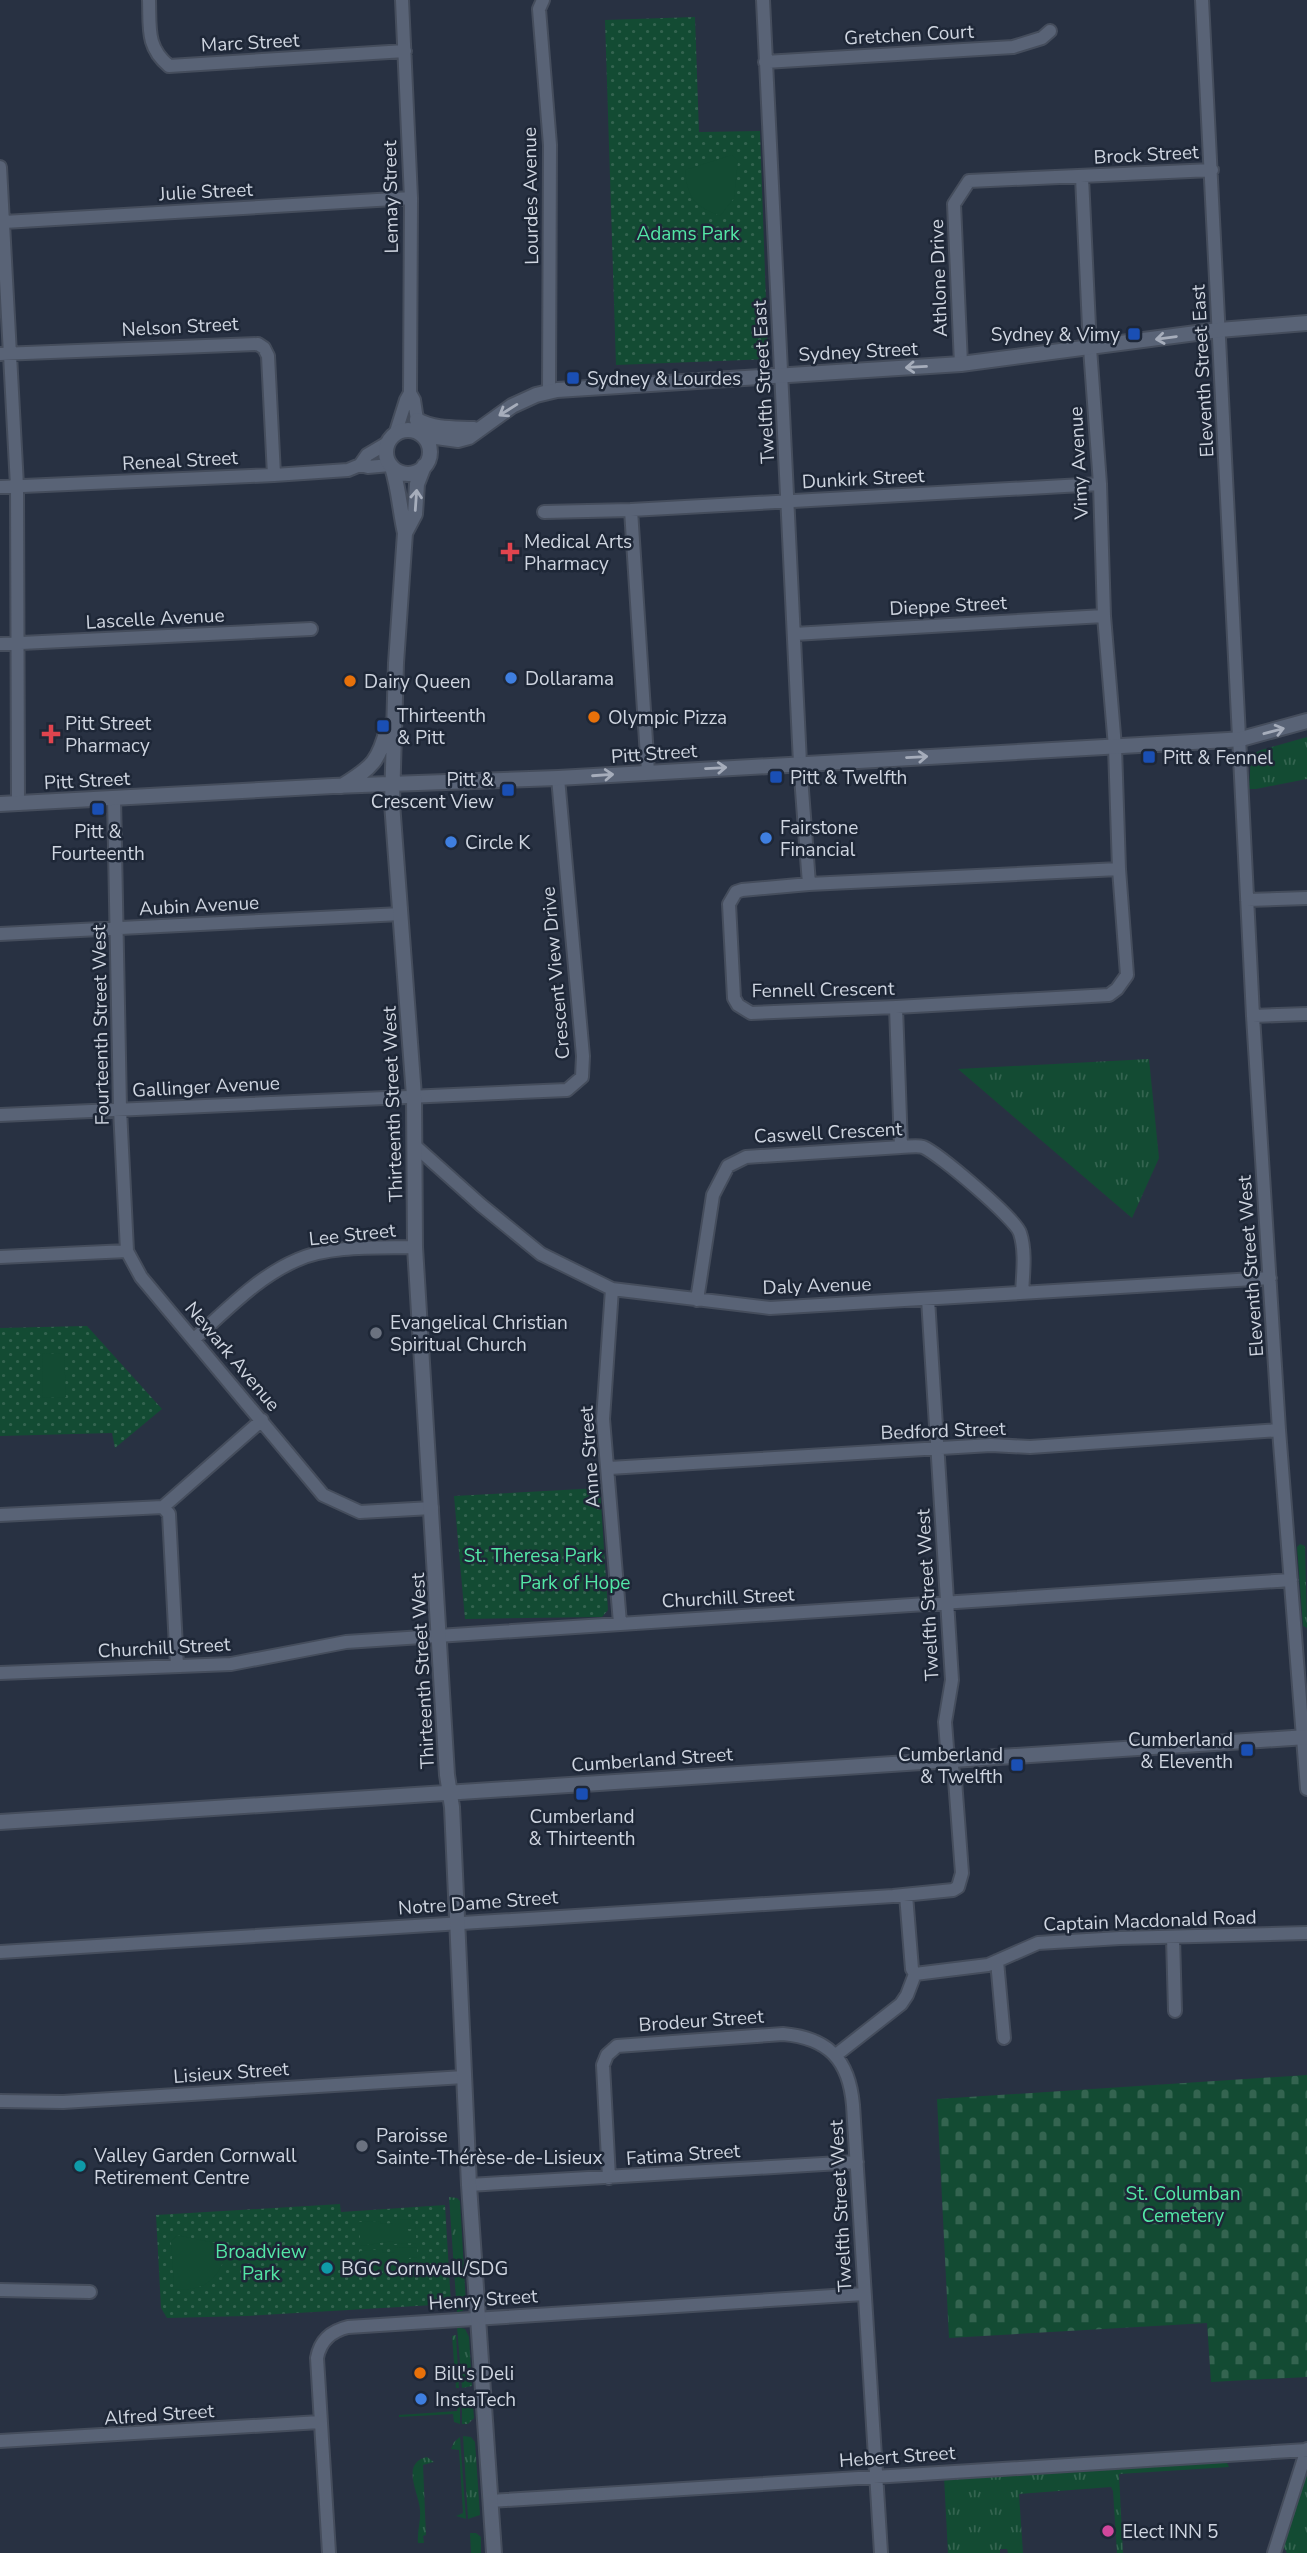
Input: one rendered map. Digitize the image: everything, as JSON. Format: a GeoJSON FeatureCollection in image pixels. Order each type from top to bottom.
{"type":"FeatureCollection","features":[{"type":"Feature","properties":{"kind":"street","name":"Marc Street"},"geometry":{"type":"LineString","coordinates":[[149,0],[150,35],[156,55],[169,66],[405,51]]}},
{"type":"Feature","properties":{"kind":"street","name":"Lemay Street"},"geometry":{"type":"LineString","coordinates":[[392,438],[410,393],[411,198],[402,0]]}},
{"type":"Feature","properties":{"kind":"street","name":"Lourdes Avenue"},"geometry":{"type":"LineString","coordinates":[[543,0],[540,9],[551,192],[549,392]]}},
{"type":"Feature","properties":{"kind":"street","name":"Twelfth Street East"},"geometry":{"type":"LineString","coordinates":[[762,0],[800,763]]}},
{"type":"Feature","properties":{"kind":"street","name":"Eleventh Street East"},"geometry":{"type":"LineString","coordinates":[[1202,0],[1241,739]]}},
{"type":"Feature","properties":{"kind":"street","name":"Gretchen Court"},"geometry":{"type":"LineString","coordinates":[[765,62],[1013,47],[1042,38],[1050,32]]}},
{"type":"Feature","properties":{"kind":"street"},"geometry":{"type":"LineString","coordinates":[[0,167],[4,222],[6,354],[17,486],[18,804]]}},
{"type":"Feature","properties":{"kind":"street","name":"Brock Street"},"geometry":{"type":"LineString","coordinates":[[1082,177],[1212,170]]}},
{"type":"Feature","properties":{"kind":"street","name":"Vimy Avenue"},"geometry":{"type":"LineString","coordinates":[[1082,177],[1100,484],[1104,616],[1115,747]]}},
{"type":"Feature","properties":{"kind":"street","name":"Athlone Drive"},"geometry":{"type":"LineString","coordinates":[[961,364],[954,204],[961,191],[969,181],[1082,177]]}},
{"type":"Feature","properties":{"kind":"street","name":"Julie Street"},"geometry":{"type":"LineString","coordinates":[[4,222],[411,198]]}},
{"type":"Feature","properties":{"kind":"street","name":"Sydney Street"},"geometry":{"type":"LineString","coordinates":[[419,429],[458,440],[479,430],[512,406],[549,392],[580,387],[961,364],[1219,330],[1307,323]]}},
{"type":"Feature","properties":{"kind":"street","name":"Nelson Street"},"geometry":{"type":"LineString","coordinates":[[6,354],[258,344],[268,356],[274,475]]}},
{"type":"Feature","properties":{"kind":"street","name":"Lemay Street"},"geometry":{"type":"LineString","coordinates":[[410,393],[414,400],[419,429]]}},
{"type":"Feature","properties":{"kind":"street"},"geometry":{"type":"LineString","coordinates":[[342,786],[363,773],[382,752],[395,701],[405,533],[400,513],[399,490],[386,455],[392,438],[407,430],[419,429],[429,449],[429,458],[417,484],[415,514],[405,533]]}},
{"type":"Feature","properties":{"kind":"street","name":"Reneal Street"},"geometry":{"type":"LineString","coordinates":[[0,487],[348,470],[360,465],[367,455],[392,438]]}},
{"type":"Feature","properties":{"kind":"street","name":"Reneal Street"},"geometry":{"type":"LineString","coordinates":[[360,465],[391,466]]}},
{"type":"Feature","properties":{"kind":"street"},"geometry":{"type":"LineString","coordinates":[[391,466],[408,474],[424,466]]}},
{"type":"Feature","properties":{"kind":"street","name":"Dunkirk Street"},"geometry":{"type":"LineString","coordinates":[[544,512],[631,510],[1100,484]]}},
{"type":"Feature","properties":{"kind":"street"},"geometry":{"type":"LineString","coordinates":[[631,510],[648,772]]}},
{"type":"Feature","properties":{"kind":"street","name":"Dieppe Street"},"geometry":{"type":"LineString","coordinates":[[794,634],[1104,616]]}},
{"type":"Feature","properties":{"kind":"street","name":"Lascelle Avenue"},"geometry":{"type":"LineString","coordinates":[[0,644],[311,629]]}},
{"type":"Feature","properties":{"kind":"street","name":"Thirteenth Street West"},"geometry":{"type":"LineString","coordinates":[[395,701],[393,786],[414,1096],[415,1247],[494,2553]]}},
{"type":"Feature","properties":{"kind":"street","name":"Pitt Street"},"geometry":{"type":"LineString","coordinates":[[0,804],[558,778],[1241,739],[1307,721]]}},
{"type":"Feature","properties":{"kind":"street","name":"Eleventh Street West"},"geometry":{"type":"LineString","coordinates":[[1241,739],[1253,1016],[1279,1430],[1306,1737],[1307,1789]]}},
{"type":"Feature","properties":{"kind":"street","name":"Fennell Crescent"},"geometry":{"type":"LineString","coordinates":[[1115,747],[1119,869],[1127,975],[1109,995],[751,1013],[738,1005],[734,998],[731,898],[736,892],[809,884],[1119,869]]}},
{"type":"Feature","properties":{"kind":"street"},"geometry":{"type":"LineString","coordinates":[[800,763],[809,884]]}},
{"type":"Feature","properties":{"kind":"street","name":"Crescent View Drive"},"geometry":{"type":"LineString","coordinates":[[414,1096],[567,1090],[582,1077],[583,1056],[558,778]]}},
{"type":"Feature","properties":{"kind":"street","name":"Fourteenth Street West"},"geometry":{"type":"LineString","coordinates":[[114,797],[120,1109],[127,1251]]}},
{"type":"Feature","properties":{"kind":"street"},"geometry":{"type":"LineString","coordinates":[[1247,900],[1307,898]]}},
{"type":"Feature","properties":{"kind":"street","name":"Aubin Avenue"},"geometry":{"type":"LineString","coordinates":[[0,934],[401,914]]}},
{"type":"Feature","properties":{"kind":"street"},"geometry":{"type":"LineString","coordinates":[[896,1007],[901,1147]]}},
{"type":"Feature","properties":{"kind":"street"},"geometry":{"type":"LineString","coordinates":[[1253,1016],[1307,1014]]}},
{"type":"Feature","properties":{"kind":"street","name":"Gallinger Avenue"},"geometry":{"type":"LineString","coordinates":[[0,1115],[414,1096]]}},
{"type":"Feature","properties":{"kind":"street","name":"Daly Avenue"},"geometry":{"type":"LineString","coordinates":[[414,1145],[541,1254],[612,1289],[770,1308],[1270,1278]]}},
{"type":"Feature","properties":{"kind":"street","name":"Caswell Crescent"},"geometry":{"type":"LineString","coordinates":[[697,1300],[713,1195],[728,1166],[746,1157],[901,1147],[922,1147],[941,1159],[1002,1210],[1020,1231],[1022,1293]]}},
{"type":"Feature","properties":{"kind":"street","name":"Lee Street"},"geometry":{"type":"LineString","coordinates":[[194,1339],[256,1284],[297,1260],[320,1253],[415,1247]]}},
{"type":"Feature","properties":{"kind":"street"},"geometry":{"type":"LineString","coordinates":[[0,1257],[127,1251]]}},
{"type":"Feature","properties":{"kind":"street","name":"Newark Avenue"},"geometry":{"type":"LineString","coordinates":[[127,1251],[141,1277],[323,1495],[360,1512],[432,1508]]}},
{"type":"Feature","properties":{"kind":"street","name":"Anne Street"},"geometry":{"type":"LineString","coordinates":[[612,1289],[603,1419],[620,1623]]}},
{"type":"Feature","properties":{"kind":"street","name":"Twelfth Street West"},"geometry":{"type":"LineString","coordinates":[[928,1299],[953,1680],[945,1722],[956,1791],[962,1873],[958,1887]]}},
{"type":"Feature","properties":{"kind":"street"},"geometry":{"type":"LineString","coordinates":[[0,1515],[163,1507],[262,1420]]}},
{"type":"Feature","properties":{"kind":"street","name":"Bedford Street"},"geometry":{"type":"LineString","coordinates":[[609,1468],[991,1445],[1030,1447],[1279,1430]]}},
{"type":"Feature","properties":{"kind":"street"},"geometry":{"type":"LineString","coordinates":[[163,1507],[169,1514],[177,1666]]}},
{"type":"Feature","properties":{"kind":"street","name":"Churchill Street"},"geometry":{"type":"LineString","coordinates":[[0,1673],[231,1664],[346,1642],[1291,1580]]}},
{"type":"Feature","properties":{"kind":"street","name":"Cumberland Street"},"geometry":{"type":"LineString","coordinates":[[0,1822],[1306,1737]]}},
{"type":"Feature","properties":{"kind":"street","name":"Notre Dame Street"},"geometry":{"type":"LineString","coordinates":[[0,1952],[906,1895],[953,1891],[958,1887]]}},
{"type":"Feature","properties":{"kind":"street"},"geometry":{"type":"LineString","coordinates":[[836,2055],[901,2004],[907,1995],[915,1974],[912,1969],[906,1895]]}},
{"type":"Feature","properties":{"kind":"street","name":"Captain Macdonald Road"},"geometry":{"type":"LineString","coordinates":[[915,1974],[988,1965],[1038,1943],[1307,1933]]}},
{"type":"Feature","properties":{"kind":"street"},"geometry":{"type":"LineString","coordinates":[[1173,1937],[1175,2011]]}},
{"type":"Feature","properties":{"kind":"street"},"geometry":{"type":"LineString","coordinates":[[997,1961],[1004,2038]]}},
{"type":"Feature","properties":{"kind":"street","name":"Brodeur Street"},"geometry":{"type":"LineString","coordinates":[[609,2178],[603,2065],[607,2055],[617,2046],[783,2035],[808,2038],[836,2055]]}},
{"type":"Feature","properties":{"kind":"street","name":"Twelfth Street West"},"geometry":{"type":"LineString","coordinates":[[836,2055],[845,2068],[852,2090],[881,2553]]}},
{"type":"Feature","properties":{"kind":"street","name":"Lisieux Street"},"geometry":{"type":"LineString","coordinates":[[0,2101],[62,2102],[464,2077]]}},
{"type":"Feature","properties":{"kind":"street","name":"Fatima Street"},"geometry":{"type":"LineString","coordinates":[[470,2185],[857,2162]]}},
{"type":"Feature","properties":{"kind":"street"},"geometry":{"type":"LineString","coordinates":[[0,2290],[90,2292]]}},
{"type":"Feature","properties":{"kind":"street","name":"Henry Street"},"geometry":{"type":"LineString","coordinates":[[329,2553],[317,2358],[323,2341],[333,2332],[348,2327],[864,2294]]}},
{"type":"Feature","properties":{"kind":"street","name":"Alfred Street"},"geometry":{"type":"LineString","coordinates":[[0,2441],[320,2422]]}},
{"type":"Feature","properties":{"kind":"street"},"geometry":{"type":"LineString","coordinates":[[1274,2553],[1307,2449]]}},
{"type":"Feature","properties":{"kind":"street","name":"Hebert Street"},"geometry":{"type":"LineString","coordinates":[[489,2501],[1307,2449]]}},
{"type":"Feature","properties":{"kind":"green space","name":"Adams Park"},"geometry":{"type":"Polygon","coordinates":[[[695,17],[699,132],[760,131],[768,359],[616,365],[605,20],[695,17]]]}},
{"type":"Feature","properties":{"kind":"green space"},"geometry":{"type":"Polygon","coordinates":[[[732,155],[738,161],[734,198],[720,216],[698,205],[694,200],[688,188],[685,170],[732,155]]]}},
{"type":"Feature","properties":{"kind":"green space"},"geometry":{"type":"Polygon","coordinates":[[[1307,737],[1307,779],[1249,789],[1251,755],[1307,737]]]}},
{"type":"Feature","properties":{"kind":"green space"},"geometry":{"type":"Polygon","coordinates":[[[1149,1059],[1159,1158],[1132,1218],[958,1069],[1149,1059]]]}},
{"type":"Feature","properties":{"kind":"green space"},"geometry":{"type":"Polygon","coordinates":[[[87,1326],[162,1409],[115,1448],[112,1433],[0,1436],[0,1328],[87,1326]]]}},
{"type":"Feature","properties":{"kind":"green space"},"geometry":{"type":"Polygon","coordinates":[[[64,1353],[66,1397],[43,1398],[42,1354],[64,1353]]]}},
{"type":"Feature","properties":{"kind":"green space","name":"St. Theresa Park"},"geometry":{"type":"Polygon","coordinates":[[[600,1488],[608,1610],[602,1617],[465,1619],[454,1496],[600,1488]]]}},
{"type":"Feature","properties":{"kind":"green space"},"geometry":{"type":"Polygon","coordinates":[[[1300,1544],[1305,1546],[1307,1628],[1303,1626],[1297,1547],[1300,1544]]]}},
{"type":"Feature","properties":{"kind":"green space","name":"St. Columban Cemetery"},"geometry":{"type":"Polygon","coordinates":[[[1307,2075],[1307,2377],[1211,2382],[1207,2323],[949,2338],[937,2099],[1307,2075]]]}},
{"type":"Feature","properties":{"kind":"green space"},"geometry":{"type":"Polygon","coordinates":[[[449,2197],[460,2201],[466,2304],[464,2310],[457,2313],[449,2197]]]}},
{"type":"Feature","properties":{"kind":"green space","name":"Broadview Park"},"geometry":{"type":"Polygon","coordinates":[[[340,2204],[341,2212],[445,2205],[451,2304],[167,2318],[161,2308],[156,2215],[340,2204]]]}},
{"type":"Feature","properties":{"kind":"green space"},"geometry":{"type":"Polygon","coordinates":[[[415,2219],[416,2229],[407,2229],[407,2232],[416,2232],[416,2243],[394,2244],[394,2241],[360,2246],[360,2235],[368,2233],[359,2233],[359,2222],[380,2221],[381,2224],[393,2223],[393,2220],[415,2219]]]}},
{"type":"Feature","properties":{"kind":"green space"},"geometry":{"type":"Polygon","coordinates":[[[177,2235],[229,2246],[217,2274],[205,2285],[174,2289],[171,2242],[177,2235]]]}},
{"type":"Feature","properties":{"kind":"green space"},"geometry":{"type":"Polygon","coordinates":[[[417,2247],[417,2257],[409,2258],[409,2261],[417,2261],[418,2271],[395,2270],[362,2274],[361,2264],[370,2261],[361,2261],[360,2251],[382,2249],[383,2253],[395,2252],[395,2248],[417,2247]]]}},
{"type":"Feature","properties":{"kind":"green space"},"geometry":{"type":"Polygon","coordinates":[[[457,2327],[465,2329],[469,2337],[472,2386],[462,2388],[457,2327]]]}},
{"type":"Feature","properties":{"kind":"green space"},"geometry":{"type":"Polygon","coordinates":[[[456,2335],[459,2388],[456,2388],[452,2336],[456,2335]]]}},
{"type":"Feature","properties":{"kind":"green space"},"geometry":{"type":"Polygon","coordinates":[[[460,2403],[460,2424],[454,2422],[453,2414],[399,2417],[457,2411],[460,2403]]]}},
{"type":"Feature","properties":{"kind":"green space"},"geometry":{"type":"Polygon","coordinates":[[[462,2403],[473,2406],[474,2418],[468,2424],[462,2424],[462,2403]]]}},
{"type":"Feature","properties":{"kind":"green space"},"geometry":{"type":"Polygon","coordinates":[[[463,2436],[471,2437],[475,2442],[480,2515],[468,2519],[463,2436]]]}},
{"type":"Feature","properties":{"kind":"green space"},"geometry":{"type":"Polygon","coordinates":[[[460,2437],[466,2519],[456,2516],[463,2513],[459,2450],[451,2449],[460,2437]]]}},
{"type":"Feature","properties":{"kind":"green space"},"geometry":{"type":"Polygon","coordinates":[[[427,2457],[434,2462],[423,2465],[426,2535],[423,2536],[424,2543],[418,2543],[420,2510],[413,2472],[414,2465],[427,2457]]]}},
{"type":"Feature","properties":{"kind":"green space"},"geometry":{"type":"Polygon","coordinates":[[[1226,2461],[1229,2467],[1119,2474],[1123,2553],[1117,2553],[1111,2487],[1019,2494],[1023,2553],[1008,2553],[1007,2549],[1000,2549],[1000,2553],[948,2553],[944,2477],[1226,2461]]]}},
{"type":"Feature","properties":{"kind":"green space"},"geometry":{"type":"Polygon","coordinates":[[[1307,2471],[1307,2553],[1287,2553],[1283,2546],[1285,2537],[1307,2471]]]}},
{"type":"Feature","properties":{"kind":"green space"},"geometry":{"type":"Polygon","coordinates":[[[470,2533],[481,2537],[481,2553],[471,2553],[470,2533]]]}},
{"type":"Feature","properties":{"kind":"place","name":"Sydney & Vimy"},"geometry":{"type":"Point","coordinates":[1134,334]}},
{"type":"Feature","properties":{"kind":"place","name":"Sydney & Lourdes"},"geometry":{"type":"Point","coordinates":[573,378]}},
{"type":"Feature","properties":{"kind":"place","name":"Medical Arts Pharmacy"},"geometry":{"type":"Point","coordinates":[510,552]}},
{"type":"Feature","properties":{"kind":"place","name":"Dollarama"},"geometry":{"type":"Point","coordinates":[511,678]}},
{"type":"Feature","properties":{"kind":"place","name":"Dairy Queen"},"geometry":{"type":"Point","coordinates":[350,681]}},
{"type":"Feature","properties":{"kind":"place","name":"Olympic Pizza"},"geometry":{"type":"Point","coordinates":[594,717]}},
{"type":"Feature","properties":{"kind":"place","name":"Thirteenth & Pitt"},"geometry":{"type":"Point","coordinates":[383,726]}},
{"type":"Feature","properties":{"kind":"place","name":"Pitt Street Pharmacy"},"geometry":{"type":"Point","coordinates":[51,734]}},
{"type":"Feature","properties":{"kind":"place","name":"Pitt & Fennel"},"geometry":{"type":"Point","coordinates":[1149,757]}},
{"type":"Feature","properties":{"kind":"place","name":"Pitt & Twelfth"},"geometry":{"type":"Point","coordinates":[776,777]}},
{"type":"Feature","properties":{"kind":"place","name":"Pitt & Crescent View"},"geometry":{"type":"Point","coordinates":[508,790]}},
{"type":"Feature","properties":{"kind":"place","name":"Pitt & Fourteenth"},"geometry":{"type":"Point","coordinates":[98,809]}},
{"type":"Feature","properties":{"kind":"place","name":"Fairstone Financial"},"geometry":{"type":"Point","coordinates":[766,838]}},
{"type":"Feature","properties":{"kind":"place","name":"Circle K"},"geometry":{"type":"Point","coordinates":[451,842]}},
{"type":"Feature","properties":{"kind":"place","name":"Evangelical Christian Spiritual Church"},"geometry":{"type":"Point","coordinates":[376,1333]}},
{"type":"Feature","properties":{"kind":"place","name":"Cumberland & Eleventh"},"geometry":{"type":"Point","coordinates":[1247,1750]}},
{"type":"Feature","properties":{"kind":"place","name":"Cumberland & Twelfth"},"geometry":{"type":"Point","coordinates":[1017,1765]}},
{"type":"Feature","properties":{"kind":"place","name":"Cumberland & Thirteenth"},"geometry":{"type":"Point","coordinates":[582,1794]}},
{"type":"Feature","properties":{"kind":"place","name":"Paroisse Sainte-Thérèse-de-Lisieux"},"geometry":{"type":"Point","coordinates":[362,2146]}},
{"type":"Feature","properties":{"kind":"place","name":"Valley Garden Cornwall Retirement Centre"},"geometry":{"type":"Point","coordinates":[80,2166]}},
{"type":"Feature","properties":{"kind":"place","name":"BGC Cornwall/SDG"},"geometry":{"type":"Point","coordinates":[327,2268]}},
{"type":"Feature","properties":{"kind":"place","name":"Bill's Deli"},"geometry":{"type":"Point","coordinates":[420,2373]}},
{"type":"Feature","properties":{"kind":"place","name":"InstaTech"},"geometry":{"type":"Point","coordinates":[421,2399]}},
{"type":"Feature","properties":{"kind":"place","name":"Elect INN 5"},"geometry":{"type":"Point","coordinates":[1108,2531]}},
{"type":"Feature","properties":{"kind":"park label","name":"Park of Hope"},"geometry":{"type":"Point","coordinates":[575,1582]}}]}
